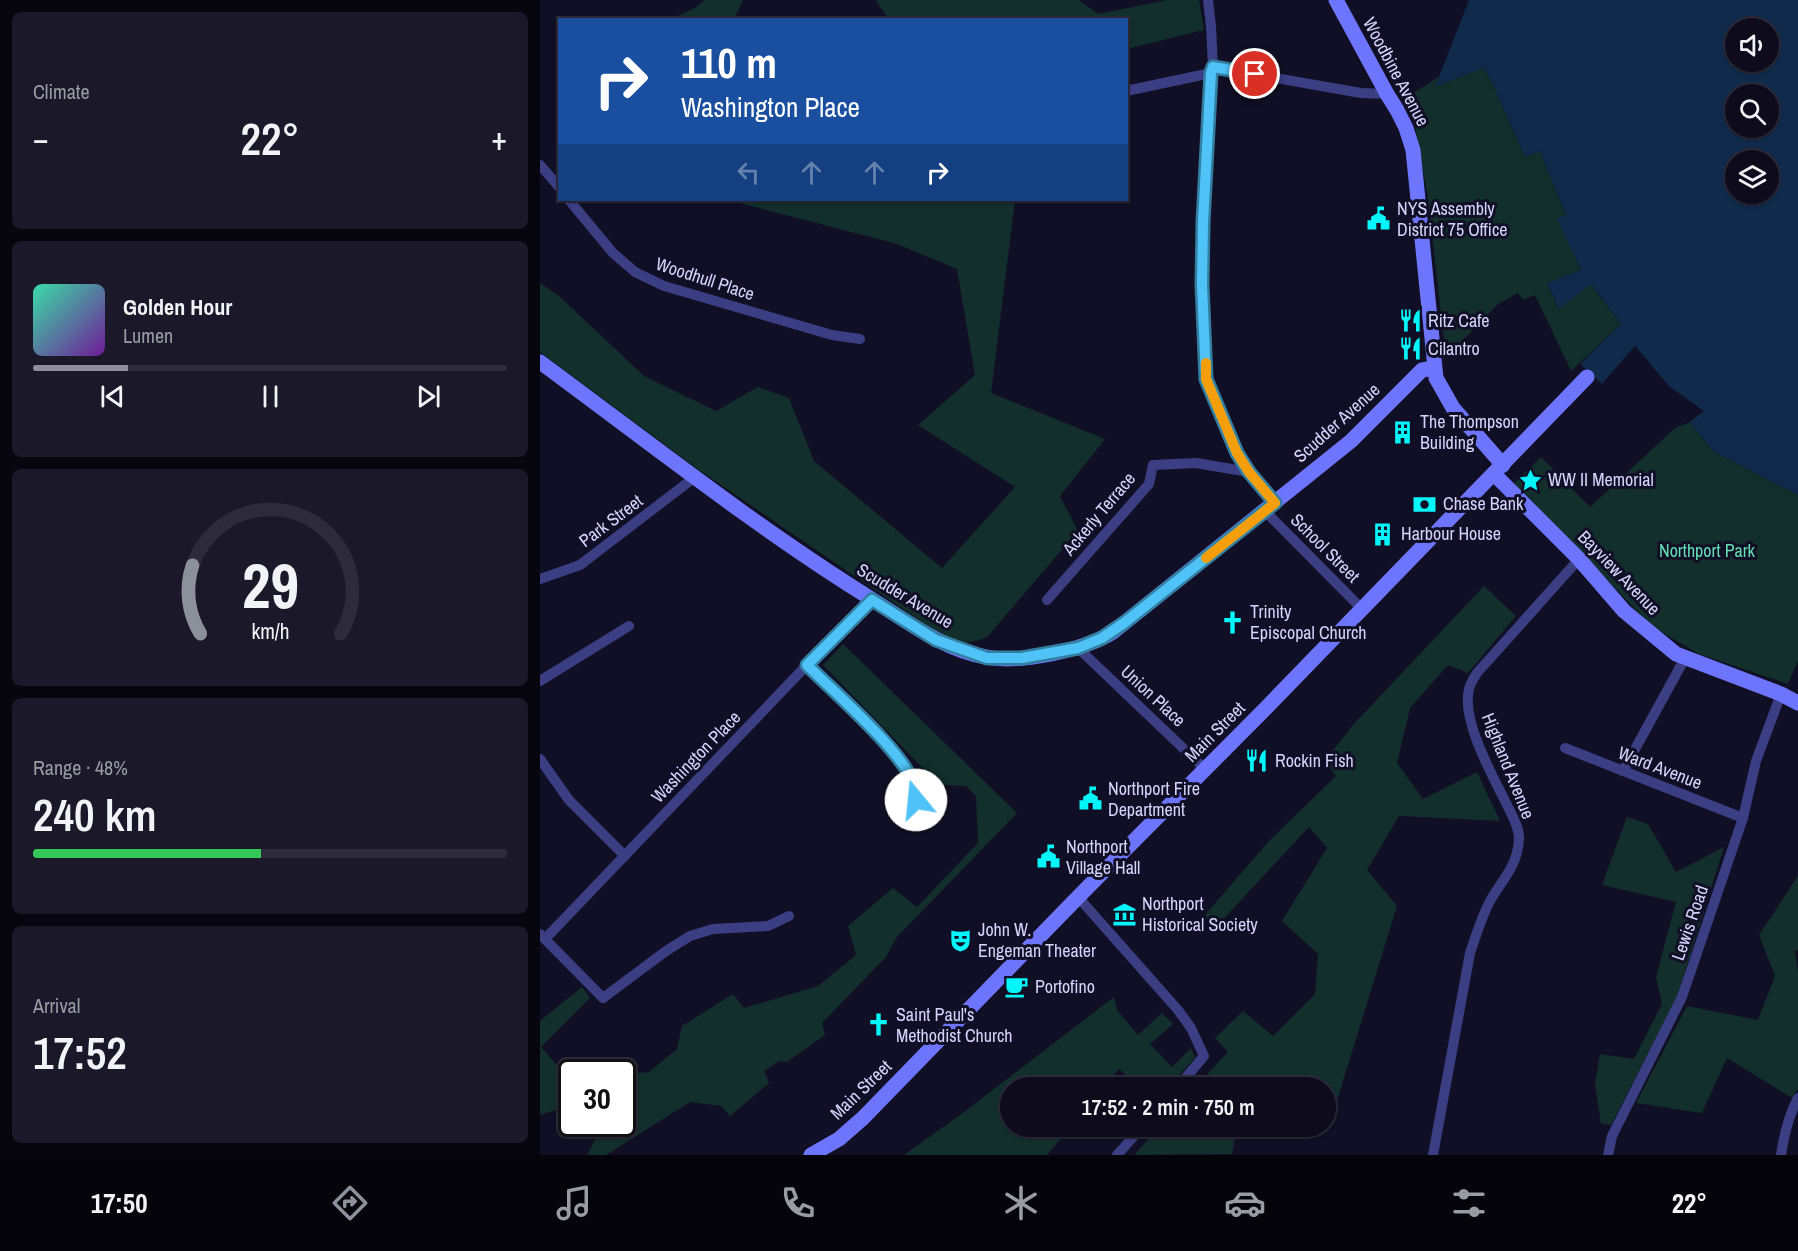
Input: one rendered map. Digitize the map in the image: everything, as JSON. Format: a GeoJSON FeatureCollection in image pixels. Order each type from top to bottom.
{"type":"FeatureCollection","features":[{"type":"Feature","properties":{"kind":"main road","name":"Woodbine Avenue"},"geometry":{"type":"LineString","coordinates":[[1336,0],[1407,128],[1413,150],[1436,378],[1453,408],[1498,470]]}},
{"type":"Feature","properties":{"kind":"main road","name":"Scudder Avenue"},"geometry":{"type":"LineString","coordinates":[[540,362],[819,567],[936,640],[987,658],[1022,658],[1078,648],[1102,638],[1119,627],[1351,441],[1422,370],[1434,368]]}},
{"type":"Feature","properties":{"kind":"main road","name":"Main Street"},"geometry":{"type":"LineString","coordinates":[[811,1155],[839,1138],[863,1118],[1587,377]]}},
{"type":"Feature","properties":{"kind":"main road","name":"Bayview Avenue"},"geometry":{"type":"LineString","coordinates":[[1498,470],[1624,612],[1676,654],[1781,694],[1798,703]]}},
{"type":"Feature","properties":{"kind":"street","name":"School Street"},"geometry":{"type":"LineString","coordinates":[[1208,0],[1212,70],[1203,202],[1202,285],[1206,379],[1237,453],[1270,507],[1362,609]]}},
{"type":"Feature","properties":{"kind":"street"},"geometry":{"type":"LineString","coordinates":[[1128,91],[1212,70],[1361,93],[1387,94]]}},
{"type":"Feature","properties":{"kind":"street"},"geometry":{"type":"LineString","coordinates":[[540,165],[558,186]]}},
{"type":"Feature","properties":{"kind":"street","name":"Woodhull Place"},"geometry":{"type":"LineString","coordinates":[[570,201],[613,253],[635,272],[664,286],[832,335],[860,339]]}},
{"type":"Feature","properties":{"kind":"street","name":"Ackerly Terrace"},"geometry":{"type":"LineString","coordinates":[[1047,600],[1149,484],[1153,465],[1196,463],[1249,472]]}},
{"type":"Feature","properties":{"kind":"street","name":"Park Street"},"geometry":{"type":"LineString","coordinates":[[540,579],[580,565],[695,477]]}},
{"type":"Feature","properties":{"kind":"street","name":"Highland Avenue"},"geometry":{"type":"LineString","coordinates":[[1433,1155],[1470,953],[1491,900],[1507,877],[1516,858],[1519,837],[1513,817],[1471,726],[1467,705],[1469,688],[1477,673],[1579,559]]}},
{"type":"Feature","properties":{"kind":"street","name":"Washington Place"},"geometry":{"type":"LineString","coordinates":[[542,936],[625,856],[872,600]]}},
{"type":"Feature","properties":{"kind":"street"},"geometry":{"type":"LineString","coordinates":[[540,681],[629,626]]}},
{"type":"Feature","properties":{"kind":"street","name":"Union Place"},"geometry":{"type":"LineString","coordinates":[[1078,648],[1205,769]]}},
{"type":"Feature","properties":{"kind":"street"},"geometry":{"type":"LineString","coordinates":[[1623,771],[1685,658]]}},
{"type":"Feature","properties":{"kind":"street"},"geometry":{"type":"LineString","coordinates":[[807,665],[881,737],[913,781],[916,800]]}},
{"type":"Feature","properties":{"kind":"street","name":"Lewis Road"},"geometry":{"type":"LineString","coordinates":[[1608,1155],[1612,1136],[1682,997],[1743,818],[1755,761],[1781,694]]}},
{"type":"Feature","properties":{"kind":"street","name":"Ward Avenue"},"geometry":{"type":"LineString","coordinates":[[1565,748],[1743,818]]}},
{"type":"Feature","properties":{"kind":"street"},"geometry":{"type":"LineString","coordinates":[[540,759],[569,800],[625,856]]}},
{"type":"Feature","properties":{"kind":"street"},"geometry":{"type":"LineString","coordinates":[[1078,897],[1160,989],[1191,1028],[1204,1056],[1186,1077]]}},
{"type":"Feature","properties":{"kind":"street"},"geometry":{"type":"LineString","coordinates":[[542,936],[603,998],[690,936],[713,929],[773,925],[789,916]]}},
{"type":"Feature","properties":{"kind":"street"},"geometry":{"type":"LineString","coordinates":[[1781,1155],[1792,1109],[1798,1098]]}},
{"type":"Feature","properties":{"kind":"street"},"geometry":{"type":"LineString","coordinates":[[1117,1155],[1133,1137]]}},
{"type":"Feature","properties":{"kind":"green space"},"geometry":{"type":"Polygon","coordinates":[[[704,0],[743,0],[736,18],[673,18],[695,8],[704,0]]]}},
{"type":"Feature","properties":{"kind":"green space"},"geometry":{"type":"Polygon","coordinates":[[[876,0],[1079,0],[1098,14],[1167,0],[1199,0],[1204,30],[1128,49],[1128,18],[887,18],[876,0]]]}},
{"type":"Feature","properties":{"kind":"green space"},"geometry":{"type":"Polygon","coordinates":[[[1483,68],[1490,78],[1525,157],[1540,151],[1566,215],[1558,219],[1581,270],[1547,283],[1558,308],[1591,284],[1621,324],[1571,371],[1535,295],[1523,300],[1518,293],[1498,304],[1446,358],[1428,198],[1414,121],[1401,101],[1440,76],[1435,87],[1483,68]]]}},
{"type":"Feature","properties":{"kind":"green space"},"geometry":{"type":"Polygon","coordinates":[[[732,201],[1015,201],[991,393],[1105,439],[1060,496],[1078,531],[987,637],[968,642],[938,633],[699,470],[540,352],[540,283],[559,296],[644,376],[716,411],[758,387],[789,398],[814,461],[942,568],[1015,487],[918,425],[975,375],[957,269],[897,244],[732,201]]]}},
{"type":"Feature","properties":{"kind":"green space","name":"Northport Park"},"geometry":{"type":"Polygon","coordinates":[[[1690,422],[1713,451],[1798,495],[1798,661],[1788,684],[1699,654],[1651,626],[1513,484],[1541,457],[1590,507],[1675,428],[1690,422]]]}},
{"type":"Feature","properties":{"kind":"green space"},"geometry":{"type":"Polygon","coordinates":[[[1484,586],[1516,616],[1468,673],[1448,665],[1410,708],[1397,763],[1423,799],[1477,772],[1500,821],[1399,816],[1367,870],[1397,906],[1336,1104],[1336,1077],[1204,1077],[1228,1052],[1215,1038],[1243,1011],[1273,1036],[1315,994],[1318,954],[1282,921],[1327,848],[1309,827],[1217,926],[1204,916],[1268,842],[1336,776],[1324,762],[1352,726],[1484,586]]]}},
{"type":"Feature","properties":{"kind":"green space"},"geometry":{"type":"Polygon","coordinates":[[[843,644],[1017,813],[897,937],[886,957],[822,1023],[825,1035],[787,1062],[779,1061],[764,1071],[769,1083],[730,1116],[721,1106],[690,1102],[636,1136],[636,1073],[649,1072],[677,1049],[682,1026],[733,994],[744,1008],[818,986],[856,955],[848,926],[893,888],[917,907],[978,843],[976,796],[966,786],[939,785],[823,665],[843,644]]]}},
{"type":"Feature","properties":{"kind":"green space"},"geometry":{"type":"Polygon","coordinates":[[[1627,817],[1648,824],[1676,872],[1724,847],[1677,997],[1611,1125],[1601,1124],[1595,1084],[1600,1054],[1634,1059],[1662,1004],[1656,977],[1676,902],[1602,885],[1627,817]]]}},
{"type":"Feature","properties":{"kind":"green space"},"geometry":{"type":"Polygon","coordinates":[[[1798,876],[1798,950],[1795,951],[1798,972],[1798,1089],[1792,1098],[1727,1058],[1702,1113],[1636,1103],[1687,1006],[1758,1020],[1775,976],[1759,935],[1798,876]]]}},
{"type":"Feature","properties":{"kind":"green space"},"geometry":{"type":"Polygon","coordinates":[[[582,987],[590,998],[541,1047],[558,1067],[558,1109],[540,1115],[540,1021],[582,987]]]}},
{"type":"Feature","properties":{"kind":"green space"},"geometry":{"type":"Polygon","coordinates":[[[1114,997],[1117,1010],[1138,1035],[1162,1013],[1173,1024],[1150,1044],[1172,1067],[1191,1048],[1195,1058],[1177,1077],[1127,1077],[1119,1069],[1112,1077],[1010,1077],[1114,997]]]}},
{"type":"Feature","properties":{"kind":"green space"},"geometry":{"type":"Polygon","coordinates":[[[1000,1084],[1000,1137],[1062,1137],[1047,1155],[904,1155],[1000,1084]]]}},
{"type":"Feature","properties":{"kind":"green space"},"geometry":{"type":"Polygon","coordinates":[[[635,1137],[606,1155],[587,1155],[596,1138],[635,1137]]]}},
{"type":"Feature","properties":{"kind":"green space"},"geometry":{"type":"Polygon","coordinates":[[[1151,1137],[1235,1137],[1232,1154],[1134,1155],[1151,1137]]]}},
{"type":"Feature","properties":{"kind":"water"},"geometry":{"type":"Polygon","coordinates":[[[1469,0],[1798,0],[1798,495],[1713,451],[1690,422],[1704,411],[1670,387],[1635,346],[1602,384],[1580,364],[1621,324],[1591,284],[1559,309],[1547,283],[1581,270],[1557,219],[1566,215],[1540,151],[1525,157],[1490,78],[1483,68],[1435,87],[1469,0]]]}},
{"type":"Feature","properties":{"kind":"slow traffic"},"geometry":{"type":"LineString","coordinates":[[1206,363],[1206,379],[1237,453],[1249,472],[1275,503],[1206,558]]}},
{"type":"Feature","properties":{"kind":"place","name":"NYS Assembly District 75 Office"},"geometry":{"type":"Point","coordinates":[1379,219]}},
{"type":"Feature","properties":{"kind":"place","name":"Ritz Cafe"},"geometry":{"type":"Point","coordinates":[1410,321]}},
{"type":"Feature","properties":{"kind":"place","name":"Cilantro"},"geometry":{"type":"Point","coordinates":[1410,349]}},
{"type":"Feature","properties":{"kind":"place","name":"The Thompson Building"},"geometry":{"type":"Point","coordinates":[1402,432]}},
{"type":"Feature","properties":{"kind":"place","name":"WW II Memorial"},"geometry":{"type":"Point","coordinates":[1530,480]}},
{"type":"Feature","properties":{"kind":"place","name":"Chase Bank"},"geometry":{"type":"Point","coordinates":[1425,504]}},
{"type":"Feature","properties":{"kind":"place","name":"Harbour House"},"geometry":{"type":"Point","coordinates":[1383,534]}},
{"type":"Feature","properties":{"kind":"place","name":"Trinity Episcopal Church"},"geometry":{"type":"Point","coordinates":[1232,622]}},
{"type":"Feature","properties":{"kind":"place","name":"Rockin Fish"},"geometry":{"type":"Point","coordinates":[1257,761]}},
{"type":"Feature","properties":{"kind":"place","name":"Northport Fire Department"},"geometry":{"type":"Point","coordinates":[1090,799]}},
{"type":"Feature","properties":{"kind":"place","name":"Northport Village Hall"},"geometry":{"type":"Point","coordinates":[1048,857]}},
{"type":"Feature","properties":{"kind":"place","name":"Northport Historical Society"},"geometry":{"type":"Point","coordinates":[1124,914]}},
{"type":"Feature","properties":{"kind":"place","name":"John W. Engeman Theater"},"geometry":{"type":"Point","coordinates":[960,940]}},
{"type":"Feature","properties":{"kind":"place","name":"Portofino"},"geometry":{"type":"Point","coordinates":[1017,987]}},
{"type":"Feature","properties":{"kind":"place","name":"Saint Paul's Methodist Church"},"geometry":{"type":"Point","coordinates":[878,1025]}},
{"type":"Feature","properties":{"kind":"route"},"geometry":{"type":"LineString","coordinates":[[916,800],[913,781],[881,737],[807,665],[872,600],[936,640],[987,658],[1022,658],[1078,648],[1113,632],[1275,503],[1249,472],[1237,453],[1206,379],[1202,285],[1203,222],[1211,73],[1213,67],[1255,74]]}}]}
